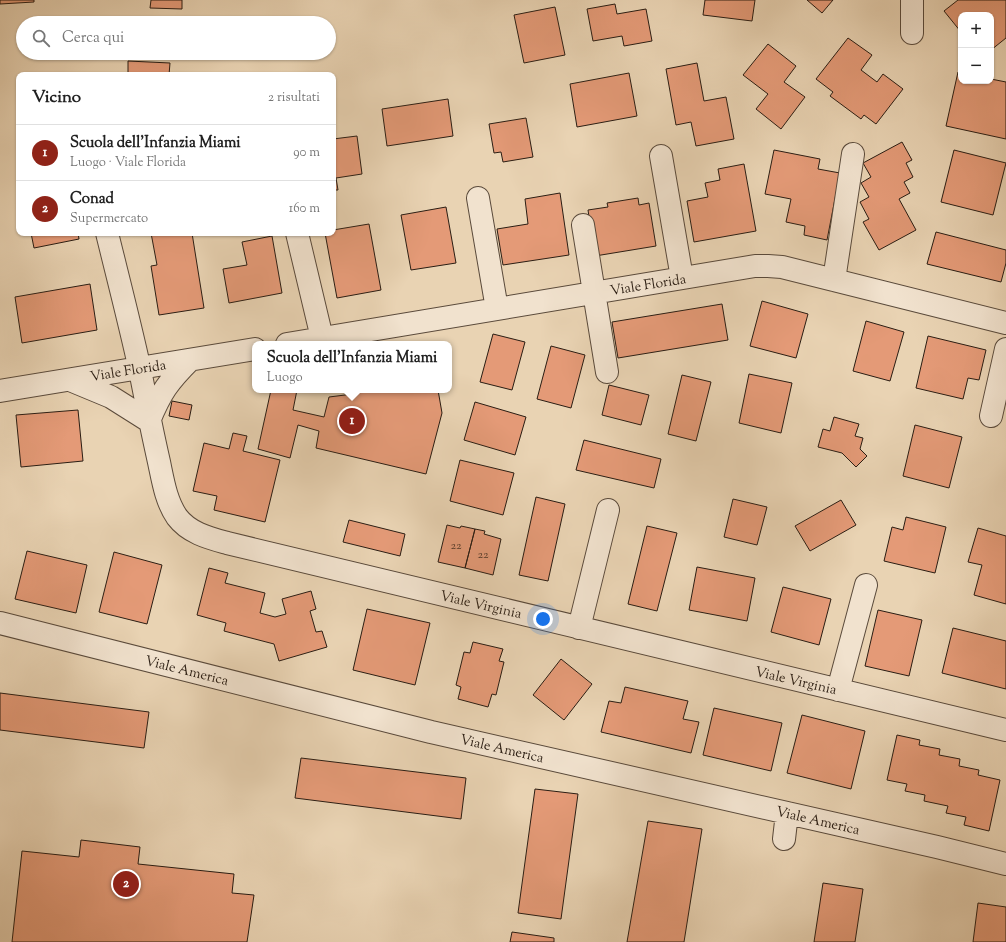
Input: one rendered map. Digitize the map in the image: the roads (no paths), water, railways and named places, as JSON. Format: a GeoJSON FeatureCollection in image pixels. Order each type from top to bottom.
{"type":"FeatureCollection","features":[{"type":"Feature","properties":{"kind":"street"},"geometry":{"type":"LineString","coordinates":[[912,0],[912,33]]}},
{"type":"Feature","properties":{"kind":"street"},"geometry":{"type":"LineString","coordinates":[[834,280],[853,154]]}},
{"type":"Feature","properties":{"kind":"street"},"geometry":{"type":"LineString","coordinates":[[661,156],[682,278]]}},
{"type":"Feature","properties":{"kind":"street"},"geometry":{"type":"LineString","coordinates":[[478,198],[497,309]]}},
{"type":"Feature","properties":{"kind":"street"},"geometry":{"type":"LineString","coordinates":[[583,225],[607,372]]}},
{"type":"Feature","properties":{"kind":"street","name":"Viale Virginia"},"geometry":{"type":"LineString","coordinates":[[108,236],[139,369],[149,421],[166,494],[169,503],[178,518],[192,531],[227,543],[1006,730]]}},
{"type":"Feature","properties":{"kind":"street"},"geometry":{"type":"LineString","coordinates":[[298,236],[322,338]]}},
{"type":"Feature","properties":{"kind":"street","name":"Viale Florida"},"geometry":{"type":"LineString","coordinates":[[304,341],[755,266],[782,267],[1006,323]]}},
{"type":"Feature","properties":{"kind":"street"},"geometry":{"type":"LineString","coordinates":[[991,416],[1006,349]]}},
{"type":"Feature","properties":{"kind":"street","name":"Viale Florida"},"geometry":{"type":"LineString","coordinates":[[0,391],[252,350]]}},
{"type":"Feature","properties":{"kind":"street"},"geometry":{"type":"LineString","coordinates":[[69,380],[112,398],[149,421],[157,401],[166,387],[190,360]]}},
{"type":"Feature","properties":{"kind":"street"},"geometry":{"type":"LineString","coordinates":[[579,628],[608,510]]}},
{"type":"Feature","properties":{"kind":"street"},"geometry":{"type":"LineString","coordinates":[[838,690],[866,585]]}},
{"type":"Feature","properties":{"kind":"street","name":"Viale America"},"geometry":{"type":"LineString","coordinates":[[0,623],[431,732],[1006,864]]}},
{"type":"Feature","properties":{"kind":"street"},"geometry":{"type":"LineString","coordinates":[[784,839],[787,813]]}},
{"type":"Feature","properties":{"kind":"place","name":"Scuola dell'Infanzia Miami"},"geometry":{"type":"Point","coordinates":[352,421]}},
{"type":"Feature","properties":{"kind":"place","name":"Conad"},"geometry":{"type":"Point","coordinates":[126,884]}}]}
